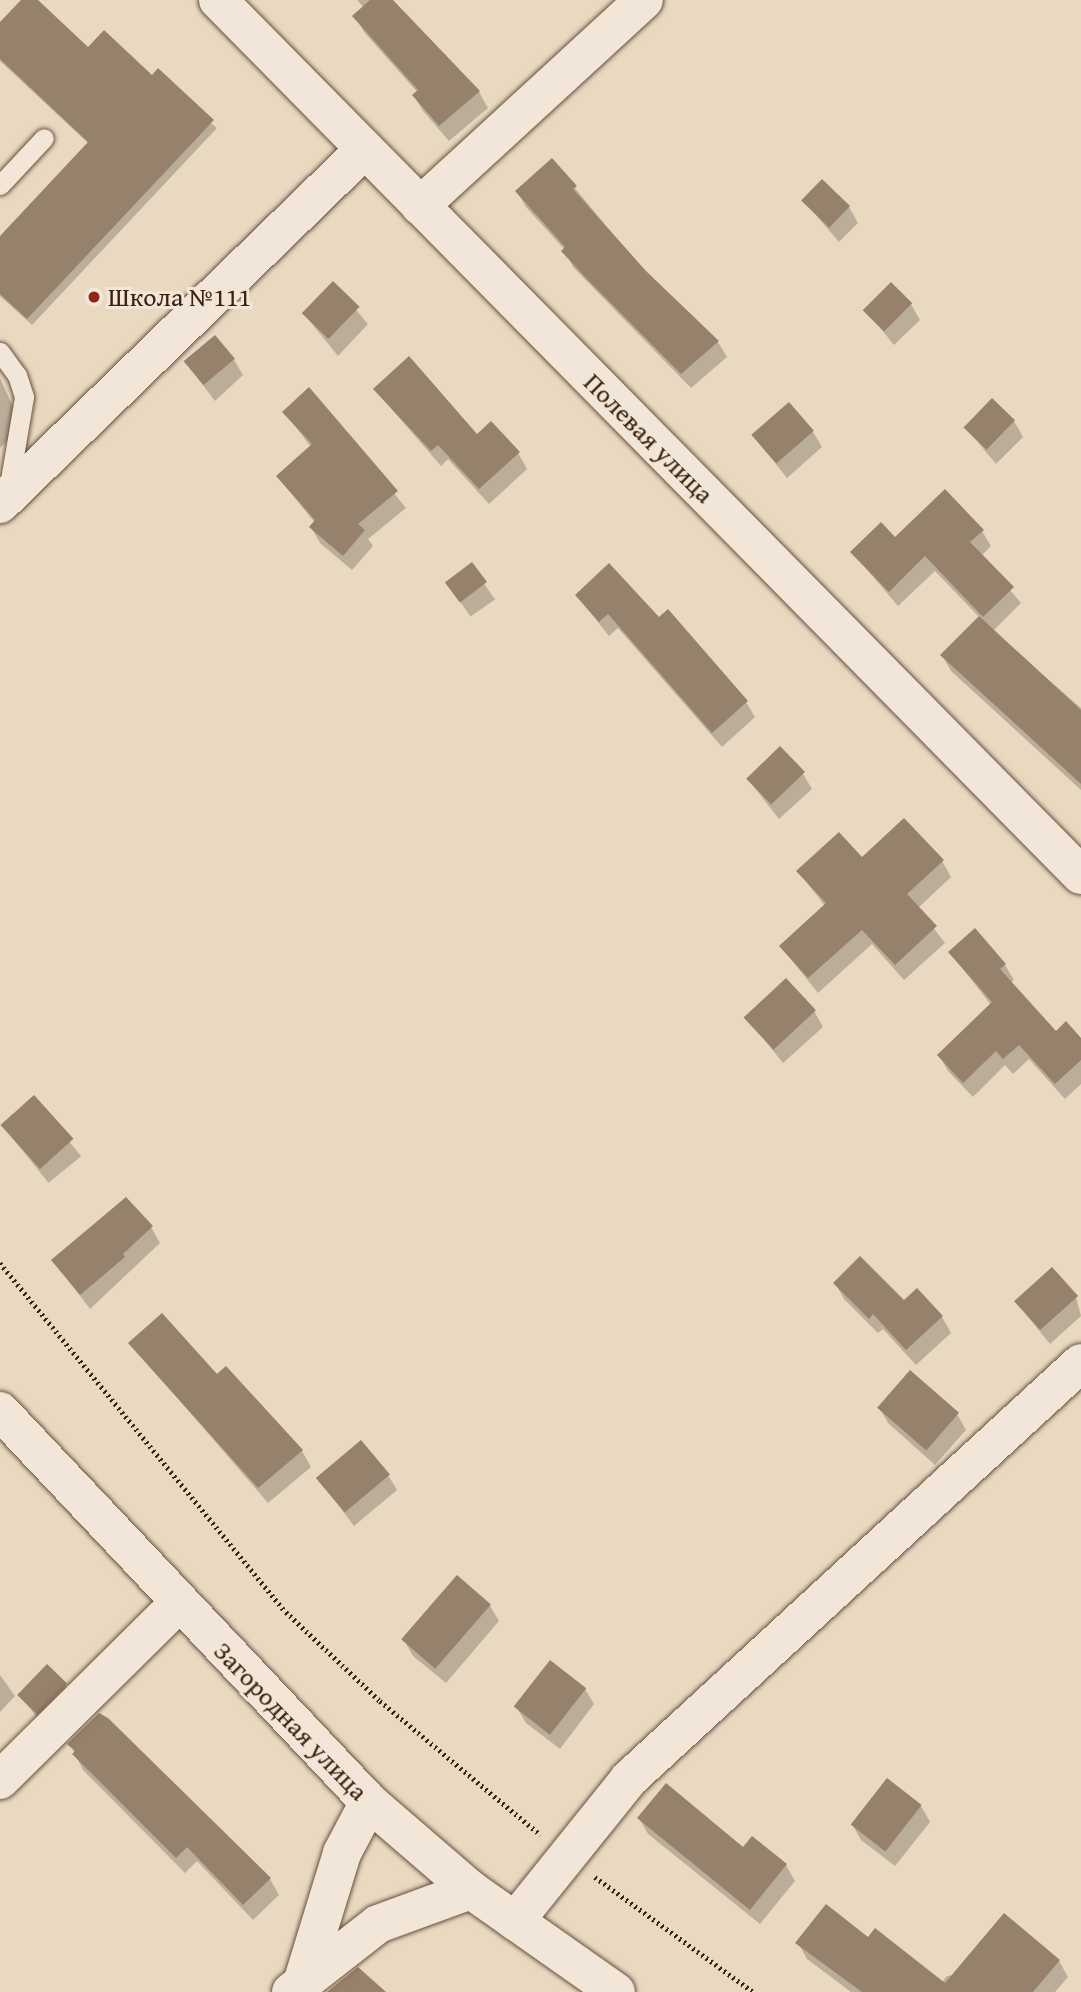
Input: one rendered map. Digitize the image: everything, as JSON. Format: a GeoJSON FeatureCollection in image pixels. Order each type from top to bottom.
{"type":"FeatureCollection","features":[{"type":"Feature","properties":{"kind":"street","name":"Полевая улица"},"geometry":{"type":"LineString","coordinates":[[218,0],[1081,875]]}},
{"type":"Feature","properties":{"kind":"street"},"geometry":{"type":"LineString","coordinates":[[420,206],[644,0]]}},
{"type":"Feature","properties":{"kind":"street"},"geometry":{"type":"LineString","coordinates":[[4,500],[365,149]]}},
{"type":"Feature","properties":{"kind":"street"},"geometry":{"type":"LineString","coordinates":[[516,1921],[629,1779],[1081,1363]]}},
{"type":"Feature","properties":{"kind":"street","name":"Загородная улица"},"geometry":{"type":"LineString","coordinates":[[0,1411],[178,1604],[369,1802],[471,1890],[616,1992]]}},
{"type":"Feature","properties":{"kind":"street"},"geometry":{"type":"LineString","coordinates":[[0,1780],[178,1604]]}},
{"type":"Feature","properties":{"kind":"street"},"geometry":{"type":"LineString","coordinates":[[297,1986],[342,1853],[369,1802]]}},
{"type":"Feature","properties":{"kind":"street"},"geometry":{"type":"LineString","coordinates":[[297,1986],[378,1924],[471,1890]]}},
{"type":"Feature","properties":{"kind":"lane"},"geometry":{"type":"LineString","coordinates":[[0,185],[44,138]]}},
{"type":"Feature","properties":{"kind":"lane"},"geometry":{"type":"LineString","coordinates":[[0,352],[17,375],[24,397],[4,500]]}},
{"type":"Feature","properties":{"kind":"path"},"geometry":{"type":"LineString","coordinates":[[0,1263],[286,1612],[380,1701],[567,1856],[753,1992]]}},
{"type":"Feature","properties":{"kind":"building"},"geometry":{"type":"Polygon","coordinates":[[[21,0],[38,0],[88,47],[104,30],[152,75],[158,68],[214,120],[27,319],[0,294],[0,236],[88,142],[0,59],[0,22],[21,0]]]}},
{"type":"Feature","properties":{"kind":"building"},"geometry":{"type":"Polygon","coordinates":[[[370,0],[393,0],[480,91],[439,126],[412,95],[418,90],[352,16],[370,0]]]}},
{"type":"Feature","properties":{"kind":"building"},"geometry":{"type":"Polygon","coordinates":[[[552,158],[577,186],[573,189],[646,271],[719,341],[681,374],[561,251],[565,247],[515,191],[552,158]]]}},
{"type":"Feature","properties":{"kind":"building"},"geometry":{"type":"Polygon","coordinates":[[[822,179],[850,206],[829,228],[801,201],[822,179]]]}},
{"type":"Feature","properties":{"kind":"building"},"geometry":{"type":"Polygon","coordinates":[[[333,281],[360,307],[328,339],[302,313],[333,281]]]}},
{"type":"Feature","properties":{"kind":"building"},"geometry":{"type":"Polygon","coordinates":[[[891,282],[912,303],[884,331],[863,310],[891,282]]]}},
{"type":"Feature","properties":{"kind":"building"},"geometry":{"type":"Polygon","coordinates":[[[215,335],[235,359],[204,385],[184,361],[215,335]]]}},
{"type":"Feature","properties":{"kind":"building"},"geometry":{"type":"Polygon","coordinates":[[[409,356],[477,434],[491,421],[520,452],[479,489],[438,445],[431,451],[373,389],[409,356]]]}},
{"type":"Feature","properties":{"kind":"building"},"geometry":{"type":"Polygon","coordinates":[[[309,387],[398,491],[358,524],[365,530],[343,556],[309,527],[315,520],[276,476],[312,444],[282,412],[309,387]]]}},
{"type":"Feature","properties":{"kind":"building"},"geometry":{"type":"Polygon","coordinates":[[[992,398],[1015,420],[987,450],[964,427],[992,398]]]}},
{"type":"Feature","properties":{"kind":"building"},"geometry":{"type":"Polygon","coordinates":[[[789,402],[814,431],[776,463],[751,435],[789,402]]]}},
{"type":"Feature","properties":{"kind":"building"},"geometry":{"type":"Polygon","coordinates":[[[945,489],[984,530],[970,542],[1014,587],[983,617],[925,556],[889,592],[850,552],[881,522],[895,537],[945,489]]]}},
{"type":"Feature","properties":{"kind":"building"},"geometry":{"type":"Polygon","coordinates":[[[472,562],[487,582],[460,602],[445,582],[472,562]]]}},
{"type":"Feature","properties":{"kind":"building"},"geometry":{"type":"Polygon","coordinates":[[[609,563],[659,617],[668,609],[748,701],[712,733],[608,614],[599,622],[575,595],[609,563]]]}},
{"type":"Feature","properties":{"kind":"building"},"geometry":{"type":"Polygon","coordinates":[[[979,616],[1081,710],[1081,784],[940,655],[979,616]]]}},
{"type":"Feature","properties":{"kind":"building"},"geometry":{"type":"Polygon","coordinates":[[[780,746],[805,772],[771,805],[746,779],[780,746]]]}},
{"type":"Feature","properties":{"kind":"building"},"geometry":{"type":"Polygon","coordinates":[[[904,818],[944,860],[907,894],[937,926],[895,965],[862,930],[808,978],[779,946],[826,903],[796,871],[839,832],[862,857],[904,818]]]}},
{"type":"Feature","properties":{"kind":"building"},"geometry":{"type":"Polygon","coordinates":[[[975,928],[1006,964],[1000,969],[1056,1031],[1066,1021],[1081,1038],[1081,1060],[1055,1084],[1019,1045],[1003,1059],[996,1051],[963,1083],[937,1055],[992,1002],[948,952],[975,928]]]}},
{"type":"Feature","properties":{"kind":"building"},"geometry":{"type":"Polygon","coordinates":[[[786,978],[816,1010],[774,1050],[744,1018],[786,978]]]}},
{"type":"Feature","properties":{"kind":"building"},"geometry":{"type":"Polygon","coordinates":[[[34,1095],[73,1139],[40,1169],[1,1125],[34,1095]]]}},
{"type":"Feature","properties":{"kind":"building"},"geometry":{"type":"Polygon","coordinates":[[[126,1197],[153,1226],[123,1254],[125,1257],[80,1295],[51,1260],[126,1197]]]}},
{"type":"Feature","properties":{"kind":"building"},"geometry":{"type":"Polygon","coordinates":[[[860,1256],[904,1300],[917,1288],[943,1316],[906,1350],[873,1314],[869,1319],[833,1283],[860,1256]]]}},
{"type":"Feature","properties":{"kind":"building"},"geometry":{"type":"Polygon","coordinates":[[[1052,1267],[1078,1296],[1040,1330],[1014,1301],[1052,1267]]]}},
{"type":"Feature","properties":{"kind":"building"},"geometry":{"type":"Polygon","coordinates":[[[162,1313],[217,1374],[226,1366],[303,1450],[258,1488],[128,1343],[162,1313]]]}},
{"type":"Feature","properties":{"kind":"building"},"geometry":{"type":"Polygon","coordinates":[[[910,1370],[959,1413],[926,1450],[877,1408],[910,1370]]]}},
{"type":"Feature","properties":{"kind":"building"},"geometry":{"type":"Polygon","coordinates":[[[361,1440],[390,1474],[345,1512],[316,1478],[361,1440]]]}},
{"type":"Feature","properties":{"kind":"building"},"geometry":{"type":"Polygon","coordinates":[[[457,1575],[491,1605],[435,1669],[401,1639],[457,1575]]]}},
{"type":"Feature","properties":{"kind":"building"},"geometry":{"type":"Polygon","coordinates":[[[550,1660],[586,1688],[550,1735],[514,1706],[550,1660]]]}},
{"type":"Feature","properties":{"kind":"building"},"geometry":{"type":"Polygon","coordinates":[[[47,1664],[67,1683],[37,1714],[17,1695],[47,1664]]]}},
{"type":"Feature","properties":{"kind":"building"},"geometry":{"type":"Polygon","coordinates":[[[99,1713],[108,1718],[271,1878],[243,1905],[187,1847],[176,1858],[72,1754],[75,1751],[67,1744],[99,1713]]]}},
{"type":"Feature","properties":{"kind":"building"},"geometry":{"type":"Polygon","coordinates":[[[887,1778],[922,1805],[885,1852],[851,1824],[887,1778]]]}},
{"type":"Feature","properties":{"kind":"building"},"geometry":{"type":"Polygon","coordinates":[[[666,1783],[743,1847],[752,1836],[787,1864],[750,1910],[637,1818],[666,1783]]]}},
{"type":"Feature","properties":{"kind":"building"},"geometry":{"type":"Polygon","coordinates":[[[826,1904],[868,1937],[875,1928],[945,1983],[1004,1913],[1060,1960],[1033,1992],[862,1992],[795,1943],[826,1904]]]}},
{"type":"Feature","properties":{"kind":"building"},"geometry":{"type":"Polygon","coordinates":[[[358,1967],[386,1992],[327,1992],[358,1967]]]}},
{"type":"Feature","properties":{"kind":"place","name":"Школа №111"},"geometry":{"type":"Point","coordinates":[94,297]}}]}
